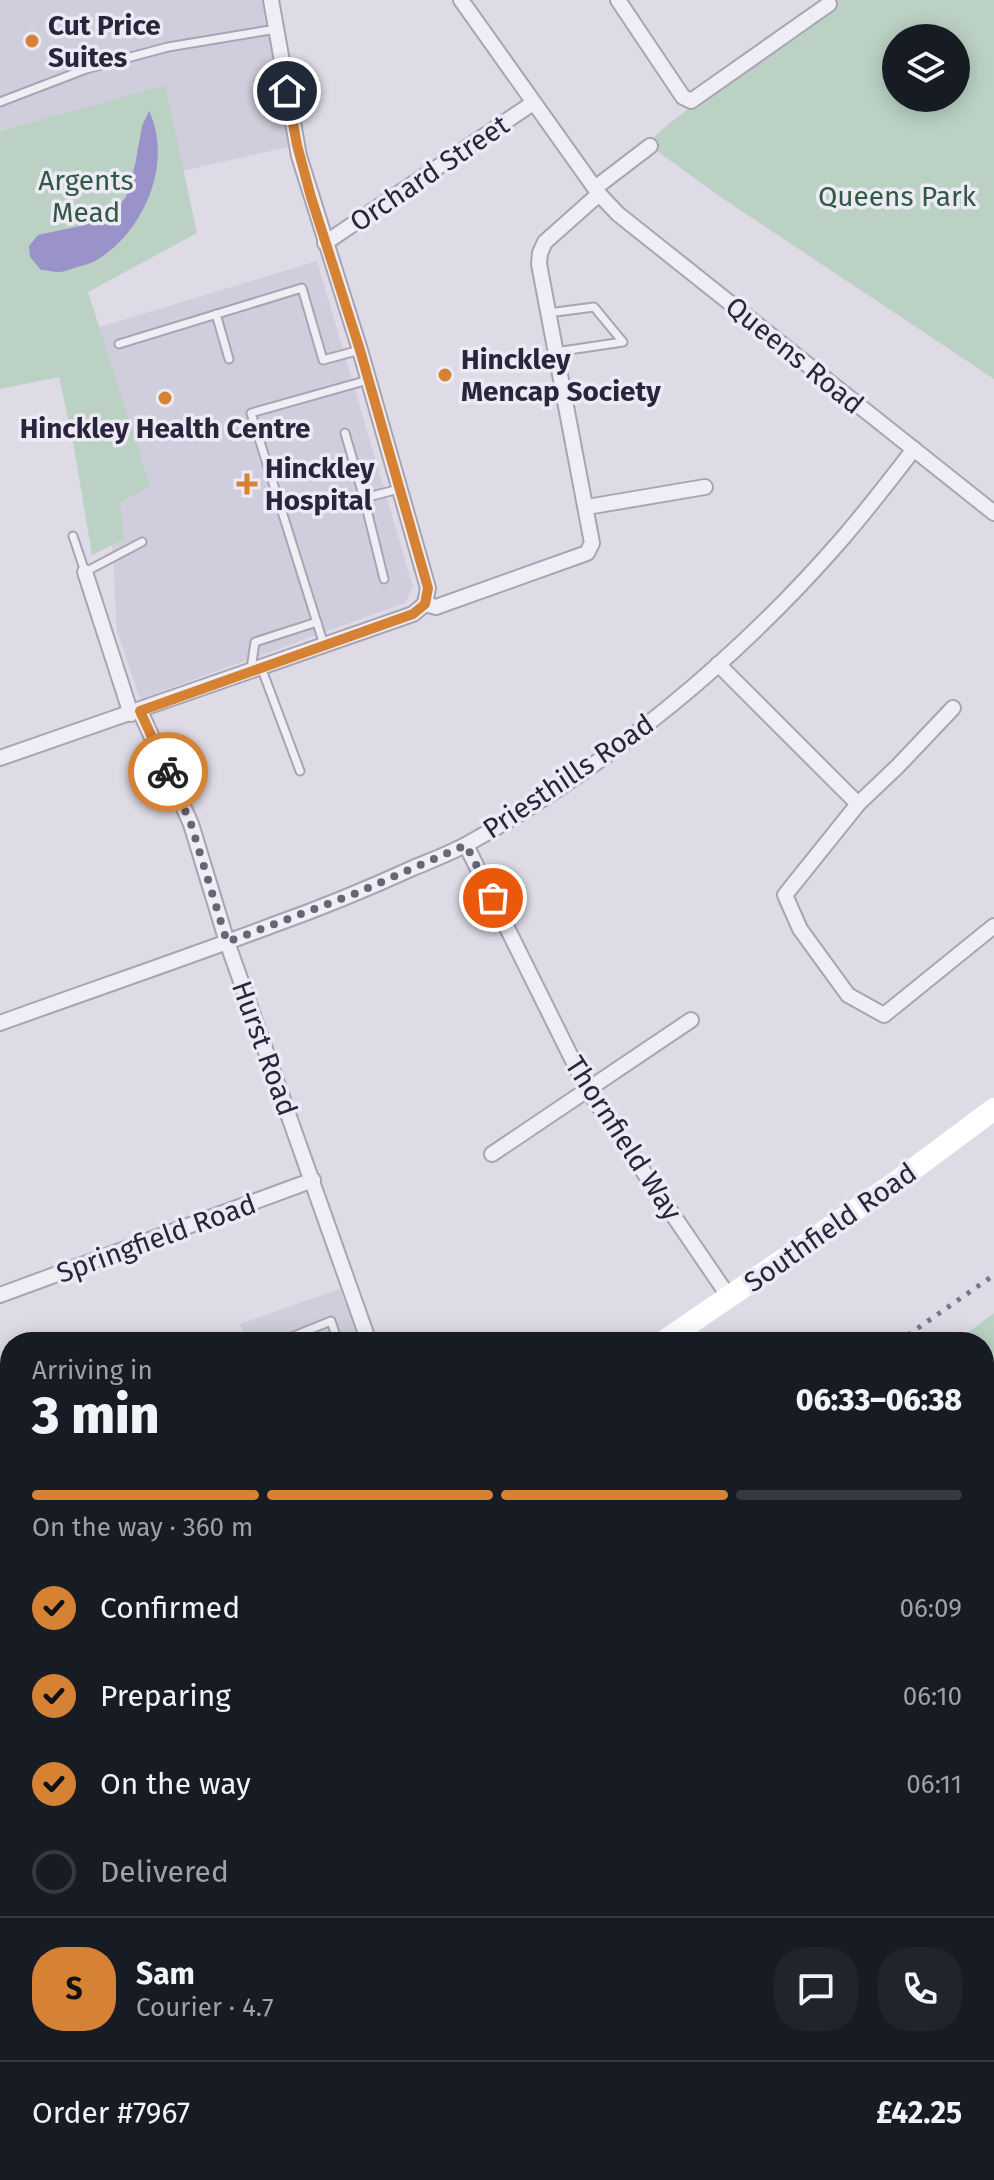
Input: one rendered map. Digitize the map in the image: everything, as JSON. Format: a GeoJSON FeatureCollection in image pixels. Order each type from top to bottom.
{"type":"FeatureCollection","features":[{"type":"Feature","properties":{"kind":"main road","name":"Southfield Road"},"geometry":{"type":"LineString","coordinates":[[678,1332],[892,1185],[994,1109]]}},
{"type":"Feature","properties":{"kind":"street"},"geometry":{"type":"LineString","coordinates":[[0,758],[413,614],[425,604],[428,588],[297,145],[271,0]]}},
{"type":"Feature","properties":{"kind":"street","name":"Queens Road"},"geometry":{"type":"LineString","coordinates":[[461,0],[597,191],[618,214],[994,513]]}},
{"type":"Feature","properties":{"kind":"street"},"geometry":{"type":"LineString","coordinates":[[618,0],[683,97],[691,101],[829,4]]}},
{"type":"Feature","properties":{"kind":"street","name":"Orchard Street"},"geometry":{"type":"LineString","coordinates":[[325,243],[533,103]]}},
{"type":"Feature","properties":{"kind":"street"},"geometry":{"type":"LineString","coordinates":[[425,604],[436,607],[587,553],[592,543],[539,264],[540,253],[545,242],[597,191],[650,146]]}},
{"type":"Feature","properties":{"kind":"street","name":"Priesthills Road"},"geometry":{"type":"LineString","coordinates":[[0,1023],[354,894],[466,845],[521,812],[582,772],[653,719],[718,664],[845,537],[914,449]]}},
{"type":"Feature","properties":{"kind":"street"},"geometry":{"type":"LineString","coordinates":[[587,507],[705,487]]}},
{"type":"Feature","properties":{"kind":"street","name":"Hurst Road"},"geometry":{"type":"LineString","coordinates":[[85,572],[135,712],[191,824],[227,942],[366,1332]]}},
{"type":"Feature","properties":{"kind":"street"},"geometry":{"type":"LineString","coordinates":[[718,664],[858,804]]}},
{"type":"Feature","properties":{"kind":"street"},"geometry":{"type":"LineString","coordinates":[[953,708],[858,804],[785,895],[800,929],[848,995],[884,1015],[994,926]]}},
{"type":"Feature","properties":{"kind":"street","name":"Thornfield Way"},"geometry":{"type":"LineString","coordinates":[[466,845],[587,1089],[729,1297]]}},
{"type":"Feature","properties":{"kind":"street"},"geometry":{"type":"LineString","coordinates":[[492,1154],[691,1020]]}},
{"type":"Feature","properties":{"kind":"street","name":"Springfield Road"},"geometry":{"type":"LineString","coordinates":[[0,1295],[313,1180]]}},
{"type":"Feature","properties":{"kind":"lane"},"geometry":{"type":"LineString","coordinates":[[0,102],[86,69],[168,47],[276,29]]}},
{"type":"Feature","properties":{"kind":"lane"},"geometry":{"type":"LineString","coordinates":[[119,344],[302,288],[323,360],[360,350]]}},
{"type":"Feature","properties":{"kind":"lane"},"geometry":{"type":"LineString","coordinates":[[548,313],[594,307],[623,342],[555,352]]}},
{"type":"Feature","properties":{"kind":"lane"},"geometry":{"type":"LineString","coordinates":[[216,314],[229,359]]}},
{"type":"Feature","properties":{"kind":"lane"},"geometry":{"type":"LineString","coordinates":[[324,645],[251,413],[368,380]]}},
{"type":"Feature","properties":{"kind":"lane"},"geometry":{"type":"LineString","coordinates":[[345,433],[384,579]]}},
{"type":"Feature","properties":{"kind":"lane"},"geometry":{"type":"LineString","coordinates":[[364,498],[399,489]]}},
{"type":"Feature","properties":{"kind":"lane"},"geometry":{"type":"LineString","coordinates":[[73,536],[85,572],[142,542]]}},
{"type":"Feature","properties":{"kind":"lane"},"geometry":{"type":"LineString","coordinates":[[300,771],[256,669],[255,642],[317,622]]}},
{"type":"Feature","properties":{"kind":"lane"},"geometry":{"type":"LineString","coordinates":[[304,1332],[331,1321],[335,1332]]}},
{"type":"Feature","properties":{"kind":"shaded area"},"geometry":{"type":"Polygon","coordinates":[[[0,0],[271,0],[297,145],[182,171],[165,85],[0,131],[0,0]]]}},
{"type":"Feature","properties":{"kind":"shaded area"},"geometry":{"type":"Polygon","coordinates":[[[149,111],[156,131],[158,153],[156,174],[140,215],[112,249],[95,261],[64,272],[41,270],[30,257],[29,246],[38,235],[109,216],[126,197],[142,126],[149,111]]]}},
{"type":"Feature","properties":{"kind":"shaded area","name":"Hinckley Hospital"},"geometry":{"type":"Polygon","coordinates":[[[317,261],[413,587],[405,603],[140,699],[117,631],[100,327],[317,261]]]}},
{"type":"Feature","properties":{"kind":"shaded area"},"geometry":{"type":"Polygon","coordinates":[[[340,1289],[356,1332],[243,1332],[240,1324],[340,1289]]]}},
{"type":"Feature","properties":{"kind":"green space","name":"Queens Park"},"geometry":{"type":"Polygon","coordinates":[[[835,0],[994,0],[994,379],[725,200],[650,146],[656,135],[835,0]]]}},
{"type":"Feature","properties":{"kind":"green space","name":"Argents Mead"},"geometry":{"type":"Polygon","coordinates":[[[165,85],[197,233],[88,292],[150,486],[120,502],[124,539],[92,555],[59,377],[0,389],[0,131],[165,85]]]}},
{"type":"Feature","properties":{"kind":"green space"},"geometry":{"type":"Polygon","coordinates":[[[994,1313],[994,1332],[968,1332],[994,1313]]]}},
{"type":"Feature","properties":{"kind":"railway"},"geometry":{"type":"LineString","coordinates":[[912,1332],[994,1275]]}},
{"type":"Feature","properties":{"kind":"way so far"},"geometry":{"type":"LineString","coordinates":[[168,772],[191,824],[227,942],[354,894],[466,845],[493,898]]}},
{"type":"Feature","properties":{"kind":"place","name":"Cut Price Suites"},"geometry":{"type":"Point","coordinates":[32,41]}},
{"type":"Feature","properties":{"kind":"place","name":"Hinckley Mencap Society"},"geometry":{"type":"Point","coordinates":[445,375]}},
{"type":"Feature","properties":{"kind":"place","name":"Hinckley Health Centre"},"geometry":{"type":"Point","coordinates":[165,398]}},
{"type":"Feature","properties":{"kind":"place","name":"Hinckley Hospital"},"geometry":{"type":"Point","coordinates":[247,484]}},
{"type":"Feature","properties":{"kind":"route"},"geometry":{"type":"LineString","coordinates":[[168,772],[140,711],[413,614],[425,604],[428,588],[360,350],[311,197],[287,91]]}}]}
